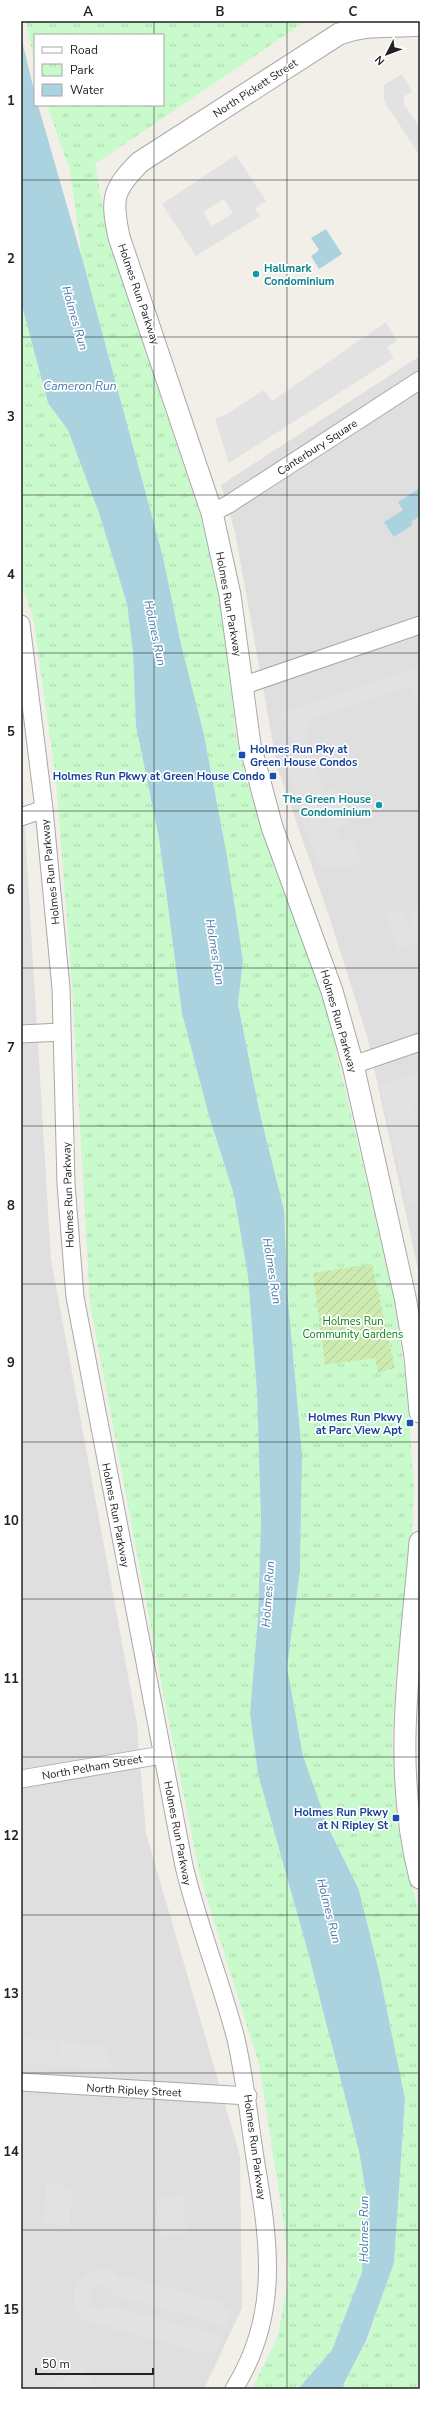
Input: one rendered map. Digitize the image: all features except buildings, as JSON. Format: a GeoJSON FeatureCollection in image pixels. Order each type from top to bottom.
{"type":"FeatureCollection","features":[{"type":"Feature","properties":{"kind":"street","name":"North Pickett Street"},"geometry":{"type":"LineString","coordinates":[[114,197],[120,184],[140,162],[339,34],[374,25],[420,25]]}},
{"type":"Feature","properties":{"kind":"street","name":"Holmes Run Parkway"},"geometry":{"type":"LineString","coordinates":[[114,197],[113,209],[119,237],[212,513],[230,595],[250,745],[270,819],[332,991],[353,1065],[405,1297],[415,1356],[420,1412]]}},
{"type":"Feature","properties":{"kind":"street","name":"Canterbury Square"},"geometry":{"type":"LineString","coordinates":[[212,513],[229,504],[420,380]]}},
{"type":"Feature","properties":{"kind":"street","name":"Holmes Run Parkway"},"geometry":{"type":"LineString","coordinates":[[21,624],[44,809],[61,988],[68,1231],[75,1297],[162,1755],[191,1898],[235,2037],[248,2096],[250,2129],[268,2244],[267,2302],[252,2354],[234,2389]]}},
{"type":"Feature","properties":{"kind":"street"},"geometry":{"type":"LineString","coordinates":[[242,686],[420,625]]}},
{"type":"Feature","properties":{"kind":"street"},"geometry":{"type":"LineString","coordinates":[[21,817],[44,809]]}},
{"type":"Feature","properties":{"kind":"street"},"geometry":{"type":"LineString","coordinates":[[21,1034],[62,1032]]}},
{"type":"Feature","properties":{"kind":"street"},"geometry":{"type":"LineString","coordinates":[[353,1065],[420,1042]]}},
{"type":"Feature","properties":{"kind":"street"},"geometry":{"type":"LineString","coordinates":[[419,1867],[406,1803],[403,1736],[405,1698],[420,1542]]}},
{"type":"Feature","properties":{"kind":"street","name":"North Pelham Street"},"geometry":{"type":"LineString","coordinates":[[21,1779],[162,1755]]}},
{"type":"Feature","properties":{"kind":"street","name":"North Ripley Street"},"geometry":{"type":"LineString","coordinates":[[21,2082],[248,2096]]}},
{"type":"Feature","properties":{"kind":"shaded area"},"geometry":{"type":"Polygon","coordinates":[[[402,74],[412,91],[404,97],[404,104],[420,128],[420,156],[384,101],[384,85],[402,74]]]}},
{"type":"Feature","properties":{"kind":"shaded area"},"geometry":{"type":"Polygon","coordinates":[[[236,155],[266,201],[255,208],[260,216],[196,256],[162,204],[236,155]],[[224,199],[203,212],[212,226],[233,213],[224,199]]]}},
{"type":"Feature","properties":{"kind":"shaded area"},"geometry":{"type":"Polygon","coordinates":[[[386,322],[397,341],[387,347],[394,358],[229,463],[215,419],[227,414],[264,390],[272,401],[386,322]]]}},
{"type":"Feature","properties":{"kind":"shaded area"},"geometry":{"type":"Polygon","coordinates":[[[420,356],[420,1278],[367,1036],[330,919],[277,766],[235,532],[221,485],[420,356]]]}},
{"type":"Feature","properties":{"kind":"shaded area"},"geometry":{"type":"Polygon","coordinates":[[[420,666],[420,698],[416,699],[411,686],[316,718],[309,724],[306,739],[324,792],[337,788],[349,824],[337,828],[341,841],[354,837],[362,863],[350,866],[329,866],[320,869],[302,820],[314,815],[310,805],[299,808],[282,759],[293,756],[294,751],[282,712],[420,666]]]}},
{"type":"Feature","properties":{"kind":"shaded area"},"geometry":{"type":"Polygon","coordinates":[[[21,764],[51,1259],[137,1724],[146,1833],[240,2156],[242,2308],[204,2389],[21,2389],[21,764]]]}},
{"type":"Feature","properties":{"kind":"shaded area"},"geometry":{"type":"Polygon","coordinates":[[[402,909],[408,926],[412,925],[408,914],[420,910],[420,942],[397,950],[385,915],[402,909]]]}},
{"type":"Feature","properties":{"kind":"shaded area"},"geometry":{"type":"Polygon","coordinates":[[[420,1073],[420,1102],[413,1108],[420,1133],[420,1203],[407,1204],[380,1086],[420,1073]]]}},
{"type":"Feature","properties":{"kind":"shaded area"},"geometry":{"type":"Polygon","coordinates":[[[21,2038],[56,2041],[55,2053],[58,2054],[59,2041],[104,2047],[115,2071],[21,2063],[21,2038]]]}},
{"type":"Feature","properties":{"kind":"shaded area"},"geometry":{"type":"Polygon","coordinates":[[[47,2182],[60,2184],[72,2191],[69,2226],[43,2223],[47,2182]]]}},
{"type":"Feature","properties":{"kind":"shaded area"},"geometry":{"type":"Polygon","coordinates":[[[183,2194],[186,2234],[161,2237],[156,2199],[183,2194]]]}},
{"type":"Feature","properties":{"kind":"shaded area"},"geometry":{"type":"Polygon","coordinates":[[[103,2269],[113,2272],[124,2281],[125,2276],[224,2303],[223,2308],[231,2310],[226,2326],[116,2296],[105,2286],[99,2285],[92,2288],[88,2295],[92,2307],[99,2309],[113,2306],[222,2336],[217,2351],[210,2350],[208,2354],[110,2328],[112,2323],[100,2325],[82,2318],[76,2311],[73,2301],[77,2282],[93,2270],[103,2269]]]}},
{"type":"Feature","properties":{"kind":"shaded area"},"geometry":{"type":"Polygon","coordinates":[[[81,2367],[96,2389],[48,2389],[81,2367]]]}},
{"type":"Feature","properties":{"kind":"green space"},"geometry":{"type":"Polygon","coordinates":[[[26,21],[306,21],[95,164],[103,209],[115,260],[200,514],[220,601],[236,735],[248,785],[322,990],[393,1295],[407,1388],[414,1490],[410,1577],[396,1676],[392,1740],[397,1825],[420,1917],[420,2389],[341,2389],[367,2341],[394,2263],[405,2099],[380,1976],[359,1890],[329,1829],[303,1756],[287,1667],[300,1571],[302,1454],[288,1300],[284,1210],[260,1114],[238,1004],[243,960],[227,856],[204,735],[181,644],[163,557],[82,258],[70,171],[47,106],[164,106],[164,34],[34,34],[34,61],[26,21]]]}},
{"type":"Feature","properties":{"kind":"green space"},"geometry":{"type":"Polygon","coordinates":[[[21,302],[48,403],[68,430],[99,513],[127,604],[133,652],[136,726],[159,838],[182,1013],[209,1116],[234,1195],[248,1276],[257,1392],[261,1522],[258,1618],[250,1713],[258,1774],[308,1952],[359,2151],[368,2205],[362,2272],[332,2350],[298,2389],[252,2389],[278,2336],[289,2274],[283,2218],[259,2064],[200,1876],[165,1702],[90,1304],[72,984],[56,780],[33,618],[21,583],[21,302]]]}},
{"type":"Feature","properties":{"kind":"green space","name":"Holmes Run Community Gardens"},"geometry":{"type":"Polygon","coordinates":[[[372,1264],[395,1368],[378,1373],[375,1358],[325,1365],[313,1273],[372,1264]]]}},
{"type":"Feature","properties":{"kind":"water","name":"Cameron Run"},"geometry":{"type":"Polygon","coordinates":[[[21,37],[34,90],[34,106],[38,106],[82,258],[163,557],[181,644],[204,735],[227,856],[243,960],[238,1004],[260,1114],[284,1210],[288,1300],[302,1454],[300,1571],[287,1667],[303,1756],[329,1829],[359,1890],[380,1976],[405,2099],[394,2263],[366,2341],[341,2389],[298,2389],[332,2350],[362,2272],[368,2205],[359,2151],[308,1952],[258,1774],[250,1713],[258,1618],[261,1522],[257,1392],[248,1276],[234,1195],[209,1116],[182,1013],[159,838],[136,726],[133,652],[127,604],[99,513],[68,430],[48,403],[21,302],[21,37]]]}},
{"type":"Feature","properties":{"kind":"water"},"geometry":{"type":"Polygon","coordinates":[[[326,229],[342,254],[319,269],[311,256],[319,250],[311,238],[326,229]]]}},
{"type":"Feature","properties":{"kind":"water"},"geometry":{"type":"Polygon","coordinates":[[[420,488],[420,516],[411,522],[412,525],[394,537],[384,522],[403,510],[398,502],[420,488]]]}},
{"type":"Feature","properties":{"kind":"place","name":"Hallmark Condominium"},"geometry":{"type":"Point","coordinates":[256,274]}},
{"type":"Feature","properties":{"kind":"place","name":"Holmes Run Pky at Green House Condos"},"geometry":{"type":"Point","coordinates":[242,755]}},
{"type":"Feature","properties":{"kind":"place","name":"Holmes Run Pkwy at Green House Condo"},"geometry":{"type":"Point","coordinates":[273,776]}},
{"type":"Feature","properties":{"kind":"place","name":"The Green House Condominium"},"geometry":{"type":"Point","coordinates":[379,805]}},
{"type":"Feature","properties":{"kind":"place","name":"Holmes Run Pkwy at Parc View Apt"},"geometry":{"type":"Point","coordinates":[410,1423]}},
{"type":"Feature","properties":{"kind":"place","name":"Holmes Run Pkwy at N Ripley St"},"geometry":{"type":"Point","coordinates":[396,1818]}},
{"type":"Feature","properties":{"kind":"water label","name":"Holmes Run"},"geometry":{"type":"Point","coordinates":[75,318]}},
{"type":"Feature","properties":{"kind":"water label","name":"Holmes Run"},"geometry":{"type":"Point","coordinates":[155,633]}},
{"type":"Feature","properties":{"kind":"water label","name":"Holmes Run"},"geometry":{"type":"Point","coordinates":[215,952]}},
{"type":"Feature","properties":{"kind":"water label","name":"Holmes Run"},"geometry":{"type":"Point","coordinates":[272,1271]}},
{"type":"Feature","properties":{"kind":"water label","name":"Holmes Run"},"geometry":{"type":"Point","coordinates":[268,1594]}},
{"type":"Feature","properties":{"kind":"water label","name":"Holmes Run"},"geometry":{"type":"Point","coordinates":[329,1911]}},
{"type":"Feature","properties":{"kind":"water label","name":"Holmes Run"},"geometry":{"type":"Point","coordinates":[364,2229]}}]}
